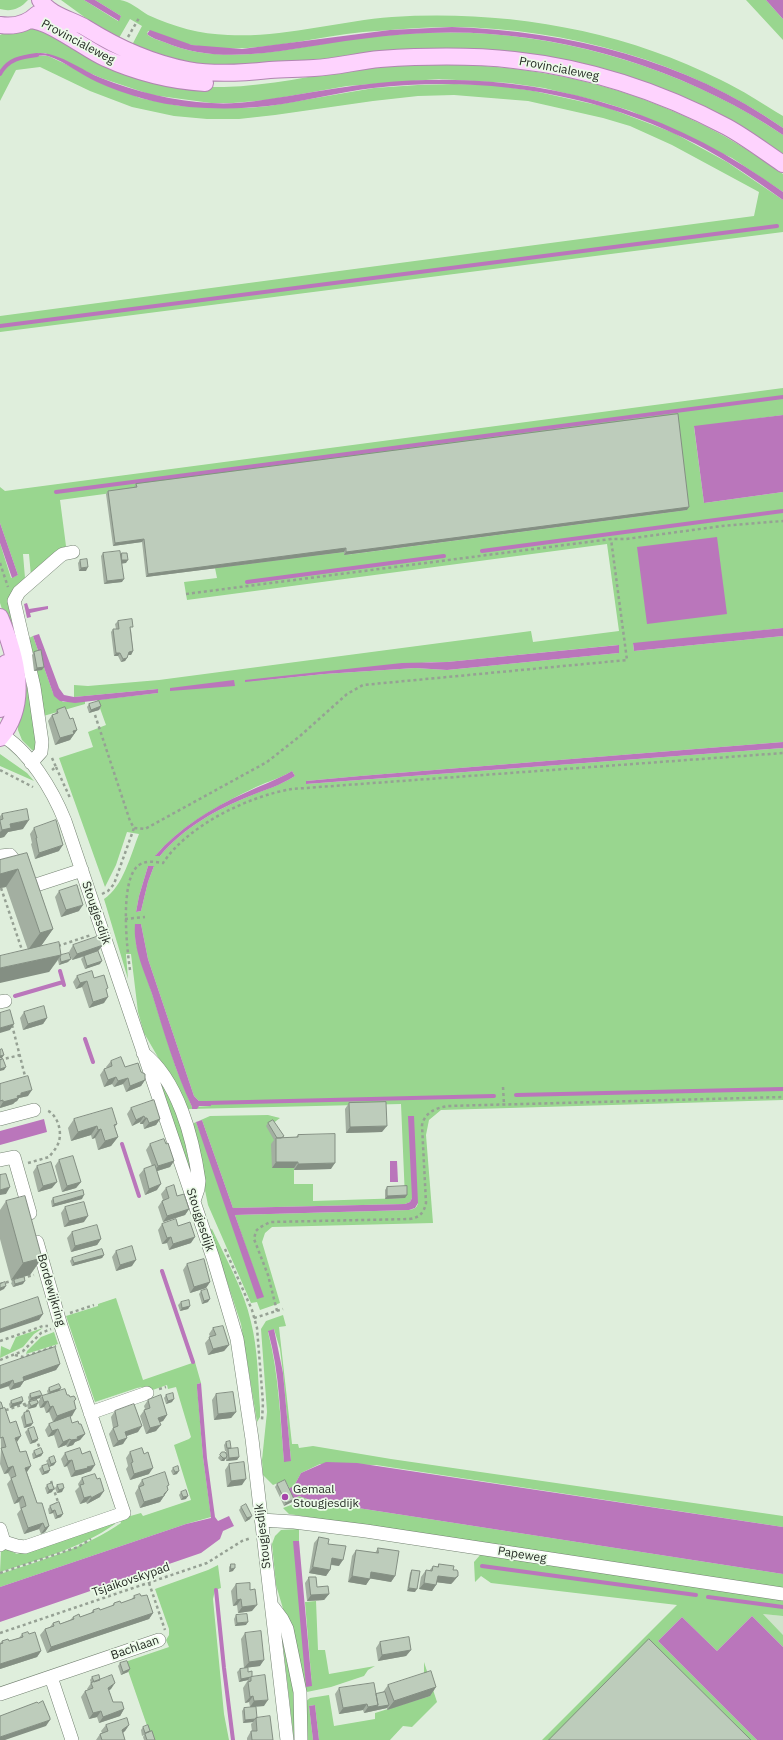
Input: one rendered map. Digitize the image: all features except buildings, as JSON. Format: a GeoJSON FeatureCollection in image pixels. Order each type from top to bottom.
{"type":"FeatureCollection","features":[{"type":"Feature","properties":{"kind":"main road"},"geometry":{"type":"LineString","coordinates":[[0,15],[9,16],[18,14],[43,1]]}},
{"type":"Feature","properties":{"kind":"main road"},"geometry":{"type":"LineString","coordinates":[[0,25],[12,26],[29,20],[37,13],[43,1]]}},
{"type":"Feature","properties":{"kind":"main road","name":"Provincialeweg"},"geometry":{"type":"LineString","coordinates":[[43,1],[68,21],[83,26],[108,41],[149,60],[188,70],[236,73],[315,68],[379,60],[460,56],[515,60],[562,68],[615,80],[669,100],[728,128],[783,164]]}},
{"type":"Feature","properties":{"kind":"main road","name":"Provincialeweg"},"geometry":{"type":"LineString","coordinates":[[29,20],[43,23],[92,52],[115,62],[146,73],[179,80],[214,83],[248,82],[269,80],[315,68]]}},
{"type":"Feature","properties":{"kind":"main road","name":"Stougjesdijk"},"geometry":{"type":"LineString","coordinates":[[0,617],[13,658],[18,686],[17,706],[12,718],[1,736]]}},
{"type":"Feature","properties":{"kind":"main road"},"geometry":{"type":"LineString","coordinates":[[0,640],[6,663],[7,684],[0,709]]}},
{"type":"Feature","properties":{"kind":"street"},"geometry":{"type":"LineString","coordinates":[[31,763],[41,752],[42,742],[30,671],[14,605],[15,597],[24,587],[61,556],[73,552]]}},
{"type":"Feature","properties":{"kind":"street","name":"Stougjesdijk"},"geometry":{"type":"LineString","coordinates":[[1,736],[14,745],[31,763],[46,781],[57,801],[82,870],[194,1201],[237,1339],[244,1382],[272,1606],[287,1740]]}},
{"type":"Feature","properties":{"kind":"street"},"geometry":{"type":"LineString","coordinates":[[0,856],[8,855],[13,858],[20,869],[27,888],[82,870]]}},
{"type":"Feature","properties":{"kind":"street"},"geometry":{"type":"LineString","coordinates":[[143,1053],[156,1063],[162,1071],[185,1118],[199,1180],[194,1201]]}},
{"type":"Feature","properties":{"kind":"street"},"geometry":{"type":"LineString","coordinates":[[0,1119],[34,1110]]}},
{"type":"Feature","properties":{"kind":"street"},"geometry":{"type":"LineString","coordinates":[[0,1160],[14,1157],[17,1166]]}},
{"type":"Feature","properties":{"kind":"street","name":"Bordewijkring"},"geometry":{"type":"LineString","coordinates":[[2,1544],[25,1546],[124,1513],[59,1321],[17,1166]]}},
{"type":"Feature","properties":{"kind":"street"},"geometry":{"type":"LineString","coordinates":[[90,1413],[147,1393]]}},
{"type":"Feature","properties":{"kind":"street","name":"Papeweg"},"geometry":{"type":"LineString","coordinates":[[261,1520],[294,1522],[366,1531],[783,1594]]}},
{"type":"Feature","properties":{"kind":"street"},"geometry":{"type":"LineString","coordinates":[[0,1529],[2,1544]]}},
{"type":"Feature","properties":{"kind":"street"},"geometry":{"type":"LineString","coordinates":[[272,1606],[282,1619],[287,1629],[300,1692],[301,1740]]}},
{"type":"Feature","properties":{"kind":"street","name":"Bachlaan"},"geometry":{"type":"LineString","coordinates":[[0,1694],[159,1640]]}},
{"type":"Feature","properties":{"kind":"street"},"geometry":{"type":"LineString","coordinates":[[51,1677],[72,1740]]}},
{"type":"Feature","properties":{"kind":"path"},"geometry":{"type":"LineString","coordinates":[[186,594],[611,540],[783,521]]}},
{"type":"Feature","properties":{"kind":"path"},"geometry":{"type":"LineString","coordinates":[[134,828],[141,829],[153,825],[267,762],[300,736],[347,694],[363,685],[627,660],[611,540]]}},
{"type":"Feature","properties":{"kind":"path"},"geometry":{"type":"LineString","coordinates":[[0,563],[14,605]]}},
{"type":"Feature","properties":{"kind":"path"},"geometry":{"type":"LineString","coordinates":[[95,715],[128,816],[134,828],[114,884],[106,892]]}},
{"type":"Feature","properties":{"kind":"path"},"geometry":{"type":"LineString","coordinates":[[126,937],[125,919],[132,876],[138,866],[148,862],[163,863],[174,849],[209,822],[238,806],[275,792],[292,789],[783,752]]}},
{"type":"Feature","properties":{"kind":"path"},"geometry":{"type":"LineString","coordinates":[[0,770],[31,786]]}},
{"type":"Feature","properties":{"kind":"path"},"geometry":{"type":"LineString","coordinates":[[1,888],[24,957]]}},
{"type":"Feature","properties":{"kind":"path"},"geometry":{"type":"LineString","coordinates":[[4,896],[8,894]]}},
{"type":"Feature","properties":{"kind":"path"},"geometry":{"type":"LineString","coordinates":[[125,919],[145,917]]}},
{"type":"Feature","properties":{"kind":"path"},"geometry":{"type":"LineString","coordinates":[[56,947],[102,931]]}},
{"type":"Feature","properties":{"kind":"path"},"geometry":{"type":"LineString","coordinates":[[11,1024],[27,1082]]}},
{"type":"Feature","properties":{"kind":"path"},"geometry":{"type":"LineString","coordinates":[[0,1060],[20,1055]]}},
{"type":"Feature","properties":{"kind":"path"},"geometry":{"type":"LineString","coordinates":[[503,1087],[504,1104]]}},
{"type":"Feature","properties":{"kind":"path"},"geometry":{"type":"LineString","coordinates":[[277,1311],[268,1275],[254,1239],[259,1228],[266,1223],[277,1222],[409,1219],[418,1217],[423,1213],[426,1203],[422,1129],[426,1116],[432,1110],[441,1107],[504,1104],[783,1097]]}},
{"type":"Feature","properties":{"kind":"path"},"geometry":{"type":"LineString","coordinates":[[17,1166],[49,1157],[58,1142],[59,1130],[54,1115],[47,1110],[34,1110]]}},
{"type":"Feature","properties":{"kind":"path"},"geometry":{"type":"LineString","coordinates":[[0,1284],[46,1272]]}},
{"type":"Feature","properties":{"kind":"path"},"geometry":{"type":"LineString","coordinates":[[0,1360],[15,1355],[26,1348],[40,1333],[59,1321],[94,1304]]}},
{"type":"Feature","properties":{"kind":"path"},"geometry":{"type":"LineString","coordinates":[[254,1318],[283,1309]]}},
{"type":"Feature","properties":{"kind":"path"},"geometry":{"type":"LineString","coordinates":[[0,1341],[59,1321]]}},
{"type":"Feature","properties":{"kind":"path"},"geometry":{"type":"LineString","coordinates":[[15,1355],[23,1357],[66,1342]]}},
{"type":"Feature","properties":{"kind":"path"},"geometry":{"type":"LineString","coordinates":[[0,1412],[46,1397]]}},
{"type":"Feature","properties":{"kind":"path"},"geometry":{"type":"LineString","coordinates":[[25,1404],[30,1419]]}},
{"type":"Feature","properties":{"kind":"path"},"geometry":{"type":"LineString","coordinates":[[35,1434],[40,1449]]}},
{"type":"Feature","properties":{"kind":"path"},"geometry":{"type":"LineString","coordinates":[[51,1481],[61,1510]]}},
{"type":"Feature","properties":{"kind":"path"},"geometry":{"type":"LineString","coordinates":[[0,1573],[78,1547],[95,1536]]}},
{"type":"Feature","properties":{"kind":"path","name":"Tsjaikovskypad"},"geometry":{"type":"LineString","coordinates":[[0,1633],[207,1563],[243,1540],[263,1537]]}},
{"type":"Feature","properties":{"kind":"path","name":"Bachlaan"},"geometry":{"type":"LineString","coordinates":[[149,1583],[166,1631],[164,1638],[159,1640]]}},
{"type":"Feature","properties":{"kind":"shaded area"},"geometry":{"type":"Polygon","coordinates":[[[84,0],[95,0],[121,16],[119,21],[84,0]]]}},
{"type":"Feature","properties":{"kind":"shaded area"},"geometry":{"type":"Polygon","coordinates":[[[766,0],[783,0],[783,19],[782,18],[766,0]]]}},
{"type":"Feature","properties":{"kind":"shaded area"},"geometry":{"type":"Polygon","coordinates":[[[452,27],[539,35],[583,43],[666,67],[707,84],[746,104],[783,128],[783,135],[716,96],[680,80],[605,54],[528,38],[474,33],[409,34],[237,55],[212,54],[188,50],[147,34],[150,30],[192,45],[242,49],[390,30],[452,27]]]}},
{"type":"Feature","properties":{"kind":"shaded area"},"geometry":{"type":"Polygon","coordinates":[[[40,53],[63,59],[101,78],[141,92],[169,98],[211,103],[250,102],[367,84],[433,80],[487,81],[539,88],[591,99],[641,115],[689,136],[737,161],[783,192],[783,200],[719,157],[696,144],[658,126],[580,100],[539,92],[456,84],[373,88],[258,107],[209,108],[177,106],[119,91],[91,79],[48,56],[33,56],[32,54],[40,53]]]}},
{"type":"Feature","properties":{"kind":"shaded area"},"geometry":{"type":"Polygon","coordinates":[[[783,415],[783,492],[704,503],[694,426],[783,415]]]}},
{"type":"Feature","properties":{"kind":"shaded area"},"geometry":{"type":"Polygon","coordinates":[[[0,523],[18,575],[12,578],[0,543],[0,523]]]}},
{"type":"Feature","properties":{"kind":"shaded area"},"geometry":{"type":"Polygon","coordinates":[[[717,537],[727,614],[647,624],[637,547],[717,537]]]}},
{"type":"Feature","properties":{"kind":"shaded area"},"geometry":{"type":"Polygon","coordinates":[[[27,603],[29,609],[48,606],[48,609],[30,613],[31,617],[27,618],[24,604],[27,603]]]}},
{"type":"Feature","properties":{"kind":"shaded area"},"geometry":{"type":"Polygon","coordinates":[[[783,628],[783,636],[634,651],[633,643],[783,628]]]}},
{"type":"Feature","properties":{"kind":"shaded area"},"geometry":{"type":"Polygon","coordinates":[[[39,634],[59,688],[64,695],[74,697],[158,689],[158,693],[75,703],[60,701],[54,696],[33,636],[39,634]]]}},
{"type":"Feature","properties":{"kind":"shaded area"},"geometry":{"type":"Polygon","coordinates":[[[619,645],[619,653],[447,670],[415,668],[324,674],[245,682],[245,680],[402,663],[447,662],[619,645]]]}},
{"type":"Feature","properties":{"kind":"shaded area"},"geometry":{"type":"Polygon","coordinates":[[[234,680],[235,686],[170,691],[170,688],[234,680]]]}},
{"type":"Feature","properties":{"kind":"shaded area"},"geometry":{"type":"Polygon","coordinates":[[[783,742],[783,748],[306,784],[306,781],[360,776],[783,742]]]}},
{"type":"Feature","properties":{"kind":"shaded area"},"geometry":{"type":"Polygon","coordinates":[[[292,771],[295,776],[278,785],[225,807],[201,820],[179,837],[160,856],[155,856],[174,836],[208,812],[292,771]]]}},
{"type":"Feature","properties":{"kind":"shaded area"},"geometry":{"type":"Polygon","coordinates":[[[148,866],[154,866],[148,882],[141,911],[136,912],[139,896],[148,866]]]}},
{"type":"Feature","properties":{"kind":"shaded area"},"geometry":{"type":"Polygon","coordinates":[[[135,924],[141,924],[148,959],[194,1096],[199,1101],[210,1101],[211,1106],[199,1106],[197,1109],[192,1109],[165,1037],[137,951],[135,924]]]}},
{"type":"Feature","properties":{"kind":"shaded area"},"geometry":{"type":"Polygon","coordinates":[[[408,1116],[414,1116],[418,1203],[415,1208],[409,1210],[235,1215],[264,1297],[257,1299],[196,1122],[202,1120],[233,1208],[405,1204],[410,1202],[412,1198],[408,1116]]]}},
{"type":"Feature","properties":{"kind":"shaded area"},"geometry":{"type":"Polygon","coordinates":[[[44,1119],[47,1132],[0,1145],[0,1131],[44,1119]]]}},
{"type":"Feature","properties":{"kind":"shaded area"},"geometry":{"type":"Polygon","coordinates":[[[390,1161],[397,1161],[398,1182],[390,1182],[390,1161]]]}},
{"type":"Feature","properties":{"kind":"shaded area"},"geometry":{"type":"Polygon","coordinates":[[[274,1329],[283,1373],[291,1461],[284,1462],[277,1379],[268,1331],[274,1329]]]}},
{"type":"Feature","properties":{"kind":"shaded area"},"geometry":{"type":"Polygon","coordinates":[[[201,1383],[207,1458],[215,1517],[218,1521],[229,1516],[234,1526],[223,1531],[220,1539],[201,1553],[0,1622],[0,1587],[186,1524],[211,1518],[203,1457],[197,1388],[197,1384],[201,1383]]]}},
{"type":"Feature","properties":{"kind":"shaded area"},"geometry":{"type":"Polygon","coordinates":[[[326,1462],[357,1463],[783,1527],[783,1574],[313,1501],[299,1496],[291,1500],[286,1490],[294,1486],[301,1473],[326,1462]]]}},
{"type":"Feature","properties":{"kind":"shaded area"},"geometry":{"type":"Polygon","coordinates":[[[293,1541],[299,1541],[312,1686],[306,1687],[293,1541]]]}},
{"type":"Feature","properties":{"kind":"shaded area"},"geometry":{"type":"Polygon","coordinates":[[[763,1614],[783,1616],[783,1635],[763,1614]]]}},
{"type":"Feature","properties":{"kind":"shaded area"},"geometry":{"type":"Polygon","coordinates":[[[752,1616],[783,1647],[783,1740],[757,1740],[658,1641],[682,1617],[717,1651],[752,1616]]]}},
{"type":"Feature","properties":{"kind":"shaded area"},"geometry":{"type":"Polygon","coordinates":[[[315,1705],[319,1740],[313,1740],[309,1706],[315,1705]]]}},
{"type":"Feature","properties":{"kind":"green space"},"geometry":{"type":"Polygon","coordinates":[[[0,0],[28,0],[19,8],[8,10],[0,9],[0,0]]]}},
{"type":"Feature","properties":{"kind":"green space"},"geometry":{"type":"Polygon","coordinates":[[[61,0],[84,0],[118,21],[121,16],[95,0],[120,0],[131,4],[148,15],[177,26],[207,33],[228,35],[290,32],[392,17],[477,17],[519,20],[561,27],[602,36],[682,62],[721,80],[783,116],[783,128],[746,105],[667,67],[625,53],[582,42],[539,34],[495,29],[452,27],[363,32],[278,45],[214,48],[175,41],[148,31],[147,34],[155,39],[188,50],[212,54],[237,55],[287,50],[361,38],[426,33],[490,34],[529,38],[567,45],[606,54],[643,66],[716,96],[750,114],[783,135],[783,154],[571,62],[535,55],[491,50],[402,49],[268,67],[189,66],[132,45],[142,26],[130,19],[119,38],[94,24],[61,0]]]}},
{"type":"Feature","properties":{"kind":"green space"},"geometry":{"type":"Polygon","coordinates":[[[746,0],[766,0],[783,19],[783,40],[746,0]]]}},
{"type":"Feature","properties":{"kind":"green space"},"geometry":{"type":"Polygon","coordinates":[[[32,28],[43,30],[145,68],[178,82],[198,86],[224,87],[258,85],[359,69],[416,65],[472,65],[527,70],[582,81],[635,96],[686,117],[736,143],[783,174],[783,192],[732,158],[631,111],[602,102],[544,88],[509,83],[439,79],[347,86],[267,100],[211,103],[152,95],[101,78],[45,53],[32,54],[33,56],[48,56],[140,98],[180,106],[248,108],[269,106],[374,88],[454,84],[493,85],[534,91],[606,107],[674,133],[727,162],[783,200],[783,232],[0,332],[0,316],[754,216],[759,192],[672,145],[630,126],[603,118],[528,101],[454,95],[418,96],[239,119],[207,119],[174,116],[132,107],[90,91],[40,67],[16,70],[0,101],[0,35],[10,30],[32,28]]]}},
{"type":"Feature","properties":{"kind":"green space"},"geometry":{"type":"Polygon","coordinates":[[[783,388],[783,415],[694,427],[704,503],[783,492],[783,628],[633,644],[634,651],[783,636],[783,742],[360,776],[306,781],[306,784],[783,748],[783,1100],[441,1110],[429,1120],[426,1135],[433,1223],[272,1227],[265,1233],[262,1242],[280,1303],[260,1310],[257,1302],[251,1303],[208,1205],[193,1131],[194,1123],[196,1122],[263,1297],[235,1215],[409,1210],[415,1208],[418,1203],[412,1198],[410,1202],[405,1204],[233,1208],[202,1120],[197,1122],[210,1116],[268,1115],[280,1118],[272,1124],[287,1144],[272,1168],[294,1168],[294,1184],[313,1184],[313,1201],[405,1198],[401,1104],[188,1109],[144,1033],[138,1012],[131,954],[126,954],[128,979],[104,899],[111,894],[126,870],[139,834],[127,832],[116,865],[105,887],[59,758],[93,747],[88,732],[106,725],[97,700],[158,693],[158,689],[74,697],[74,685],[88,686],[159,680],[531,631],[533,642],[619,631],[607,544],[187,600],[184,582],[217,578],[215,568],[344,552],[345,555],[687,510],[134,490],[60,500],[66,546],[31,576],[29,554],[23,554],[25,578],[15,592],[37,741],[35,750],[32,750],[22,740],[18,730],[19,661],[0,603],[0,543],[11,578],[18,575],[0,523],[0,487],[5,491],[783,388]],[[618,645],[447,662],[431,662],[245,682],[324,674],[415,668],[447,670],[619,653],[618,645]],[[292,771],[242,794],[202,816],[178,834],[156,855],[160,856],[190,828],[213,813],[278,785],[295,776],[292,771]],[[148,866],[136,912],[141,911],[148,882],[154,866],[148,866]],[[141,924],[135,933],[136,944],[176,1068],[192,1107],[210,1106],[210,1101],[199,1101],[194,1096],[148,959],[141,924]]]}},
{"type":"Feature","properties":{"kind":"green space"},"geometry":{"type":"Polygon","coordinates":[[[33,636],[53,693],[63,702],[85,701],[85,704],[40,717],[27,639],[33,636]]]}},
{"type":"Feature","properties":{"kind":"green space"},"geometry":{"type":"Polygon","coordinates":[[[0,754],[27,773],[34,781],[0,766],[0,754]]]}},
{"type":"Feature","properties":{"kind":"green space"},"geometry":{"type":"Polygon","coordinates":[[[156,1071],[180,1113],[194,1183],[156,1071]]]}},
{"type":"Feature","properties":{"kind":"green space"},"geometry":{"type":"Polygon","coordinates":[[[212,1229],[239,1286],[251,1322],[255,1343],[260,1408],[260,1417],[257,1422],[241,1324],[210,1230],[212,1229]]]}},
{"type":"Feature","properties":{"kind":"green space"},"geometry":{"type":"Polygon","coordinates":[[[116,1298],[143,1380],[195,1362],[201,1383],[197,1384],[197,1386],[203,1457],[211,1517],[186,1524],[0,1587],[0,1574],[93,1540],[121,1523],[120,1519],[141,1513],[143,1516],[191,1500],[174,1445],[191,1437],[176,1387],[168,1389],[167,1385],[144,1393],[142,1387],[95,1402],[66,1316],[98,1306],[98,1304],[116,1298]]]}},
{"type":"Feature","properties":{"kind":"green space"},"geometry":{"type":"Polygon","coordinates":[[[283,1315],[286,1326],[279,1327],[292,1444],[298,1444],[299,1448],[313,1446],[391,1459],[783,1516],[783,1527],[376,1465],[320,1464],[301,1473],[294,1486],[290,1489],[285,1480],[273,1485],[263,1475],[262,1460],[267,1412],[261,1329],[266,1321],[283,1315]],[[274,1329],[268,1332],[277,1380],[284,1461],[291,1461],[283,1373],[280,1349],[274,1329]]]}},
{"type":"Feature","properties":{"kind":"green space"},"geometry":{"type":"Polygon","coordinates":[[[43,1328],[34,1334],[23,1347],[0,1358],[1,1346],[10,1350],[16,1337],[43,1328]]]}},
{"type":"Feature","properties":{"kind":"green space"},"geometry":{"type":"Polygon","coordinates":[[[54,1332],[58,1344],[26,1354],[27,1351],[41,1337],[54,1332]]]}},
{"type":"Feature","properties":{"kind":"green space"},"geometry":{"type":"Polygon","coordinates":[[[299,1496],[313,1501],[783,1574],[783,1590],[289,1514],[283,1508],[296,1503],[294,1498],[299,1496]]]}},
{"type":"Feature","properties":{"kind":"green space"},"geometry":{"type":"Polygon","coordinates":[[[114,1522],[115,1524],[88,1540],[45,1557],[0,1572],[1,1551],[6,1549],[17,1554],[114,1522]]]}},
{"type":"Feature","properties":{"kind":"green space"},"geometry":{"type":"Polygon","coordinates":[[[299,1529],[299,1541],[294,1541],[312,1686],[305,1602],[316,1601],[318,1650],[325,1650],[329,1674],[375,1666],[368,1670],[364,1676],[331,1687],[302,1693],[284,1612],[276,1585],[272,1544],[275,1536],[281,1530],[299,1529]]]}},
{"type":"Feature","properties":{"kind":"green space"},"geometry":{"type":"Polygon","coordinates":[[[481,1554],[783,1600],[783,1616],[763,1614],[783,1635],[783,1647],[752,1616],[717,1651],[682,1617],[658,1641],[757,1740],[542,1740],[677,1605],[491,1583],[481,1576],[475,1582],[474,1562],[481,1554]]]}},
{"type":"Feature","properties":{"kind":"green space"},"geometry":{"type":"Polygon","coordinates":[[[218,1565],[221,1588],[215,1590],[213,1599],[224,1714],[229,1740],[152,1740],[125,1662],[169,1647],[166,1640],[169,1635],[169,1629],[155,1589],[218,1565]]]}},
{"type":"Feature","properties":{"kind":"green space"},"geometry":{"type":"Polygon","coordinates":[[[281,1628],[294,1681],[299,1740],[294,1740],[281,1628]]]}},
{"type":"Feature","properties":{"kind":"green space"},"geometry":{"type":"Polygon","coordinates":[[[424,1662],[437,1702],[412,1727],[403,1726],[390,1740],[319,1740],[315,1705],[309,1706],[313,1740],[304,1740],[305,1702],[310,1698],[329,1695],[334,1726],[375,1719],[375,1713],[430,1696],[424,1680],[424,1662]]]}},
{"type":"Feature","properties":{"kind":"waterway"},"geometry":{"type":"LineString","coordinates":[[0,74],[11,62],[20,58],[37,55]]}},
{"type":"Feature","properties":{"kind":"waterway"},"geometry":{"type":"LineString","coordinates":[[0,326],[777,226]]}},
{"type":"Feature","properties":{"kind":"waterway"},"geometry":{"type":"LineString","coordinates":[[56,492],[783,397]]}},
{"type":"Feature","properties":{"kind":"waterway"},"geometry":{"type":"LineString","coordinates":[[482,551],[783,511]]}},
{"type":"Feature","properties":{"kind":"waterway"},"geometry":{"type":"LineString","coordinates":[[247,582],[444,556]]}},
{"type":"Feature","properties":{"kind":"waterway"},"geometry":{"type":"LineString","coordinates":[[60,971],[64,985]]}},
{"type":"Feature","properties":{"kind":"waterway"},"geometry":{"type":"LineString","coordinates":[[15,996],[63,982]]}},
{"type":"Feature","properties":{"kind":"waterway"},"geometry":{"type":"LineString","coordinates":[[85,1039],[93,1062]]}},
{"type":"Feature","properties":{"kind":"waterway"},"geometry":{"type":"LineString","coordinates":[[516,1095],[783,1089]]}},
{"type":"Feature","properties":{"kind":"waterway"},"geometry":{"type":"LineString","coordinates":[[207,1103],[494,1096]]}},
{"type":"Feature","properties":{"kind":"waterway"},"geometry":{"type":"LineString","coordinates":[[122,1144],[139,1196]]}},
{"type":"Feature","properties":{"kind":"waterway"},"geometry":{"type":"LineString","coordinates":[[162,1271],[193,1362]]}},
{"type":"Feature","properties":{"kind":"waterway"},"geometry":{"type":"LineString","coordinates":[[482,1566],[696,1595]]}},
{"type":"Feature","properties":{"kind":"waterway"},"geometry":{"type":"LineString","coordinates":[[216,1590],[233,1740]]}},
{"type":"Feature","properties":{"kind":"waterway"},"geometry":{"type":"LineString","coordinates":[[708,1597],[783,1607]]}},
{"type":"Feature","properties":{"kind":"place","name":"Gemaal Stougjesdijk"},"geometry":{"type":"Point","coordinates":[285,1497]}}]}
